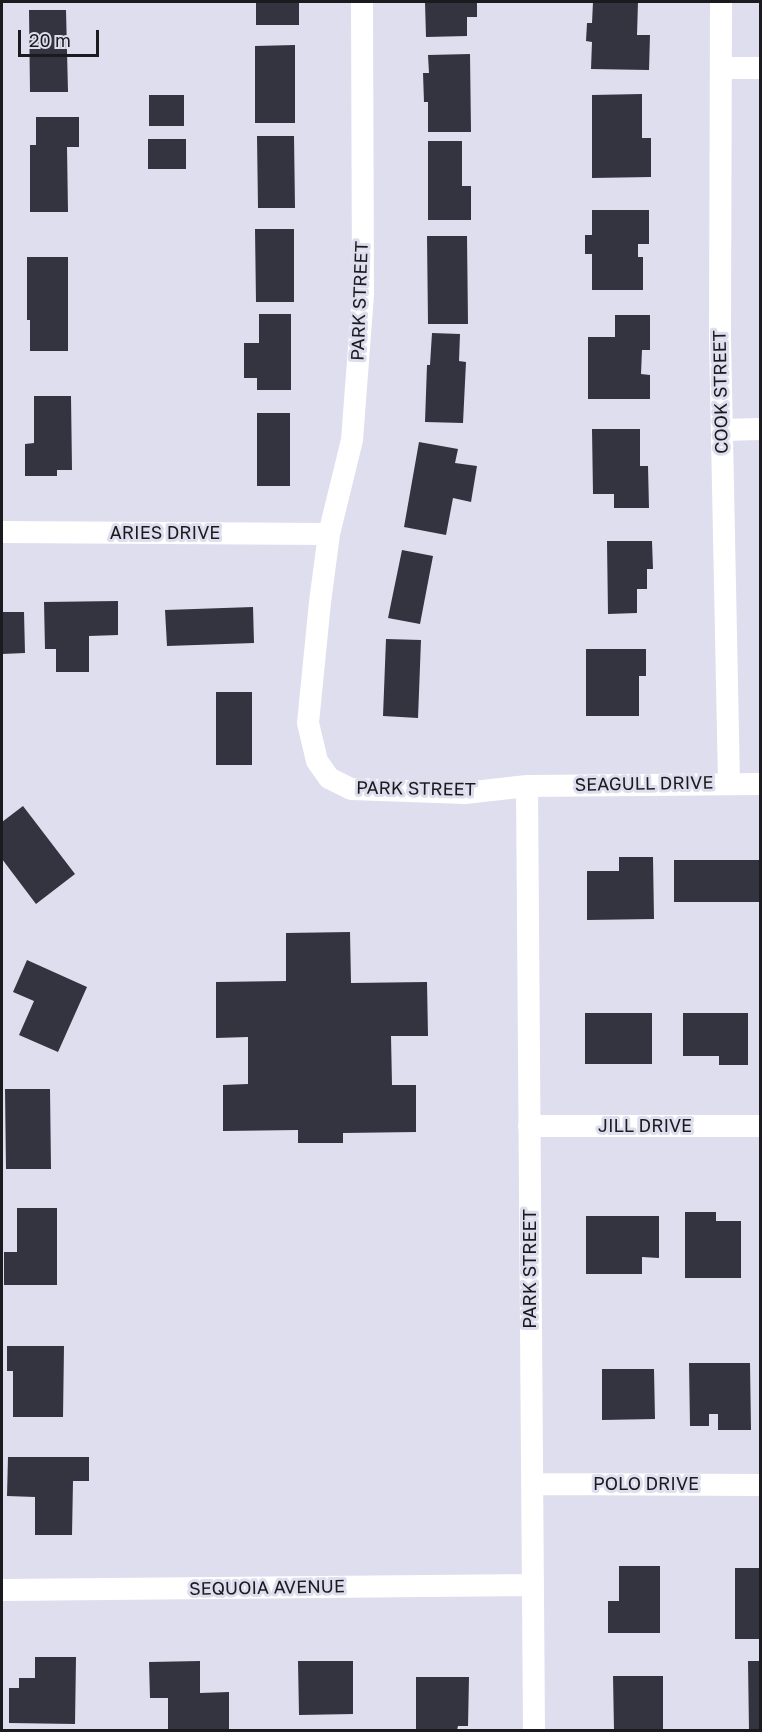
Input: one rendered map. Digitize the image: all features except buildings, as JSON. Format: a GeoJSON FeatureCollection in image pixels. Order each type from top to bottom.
{"type":"FeatureCollection","features":[{"type":"Feature","properties":{"kind":"street","name":"PARK STREET"},"geometry":{"type":"LineString","coordinates":[[362,2],[363,295],[352,440],[329,534],[308,723],[317,761],[329,778],[351,789],[465,793],[527,786],[534,1731]]}},
{"type":"Feature","properties":{"kind":"street","name":"COOK STREET"},"geometry":{"type":"LineString","coordinates":[[721,2],[720,338],[729,783]]}},
{"type":"Feature","properties":{"kind":"street"},"geometry":{"type":"LineString","coordinates":[[721,68],[760,68]]}},
{"type":"Feature","properties":{"kind":"street"},"geometry":{"type":"LineString","coordinates":[[722,430],[760,429]]}},
{"type":"Feature","properties":{"kind":"street","name":"ARIES DRIVE"},"geometry":{"type":"LineString","coordinates":[[2,532],[329,534]]}},
{"type":"Feature","properties":{"kind":"street","name":"SEAGULL DRIVE"},"geometry":{"type":"LineString","coordinates":[[527,786],[760,784]]}},
{"type":"Feature","properties":{"kind":"street","name":"JILL DRIVE"},"geometry":{"type":"LineString","coordinates":[[530,1126],[760,1126]]}},
{"type":"Feature","properties":{"kind":"street","name":"POLO DRIVE"},"geometry":{"type":"LineString","coordinates":[[532,1484],[760,1485]]}},
{"type":"Feature","properties":{"kind":"street","name":"SEQUOIA AVENUE"},"geometry":{"type":"LineString","coordinates":[[2,1590],[533,1585]]}}]}
